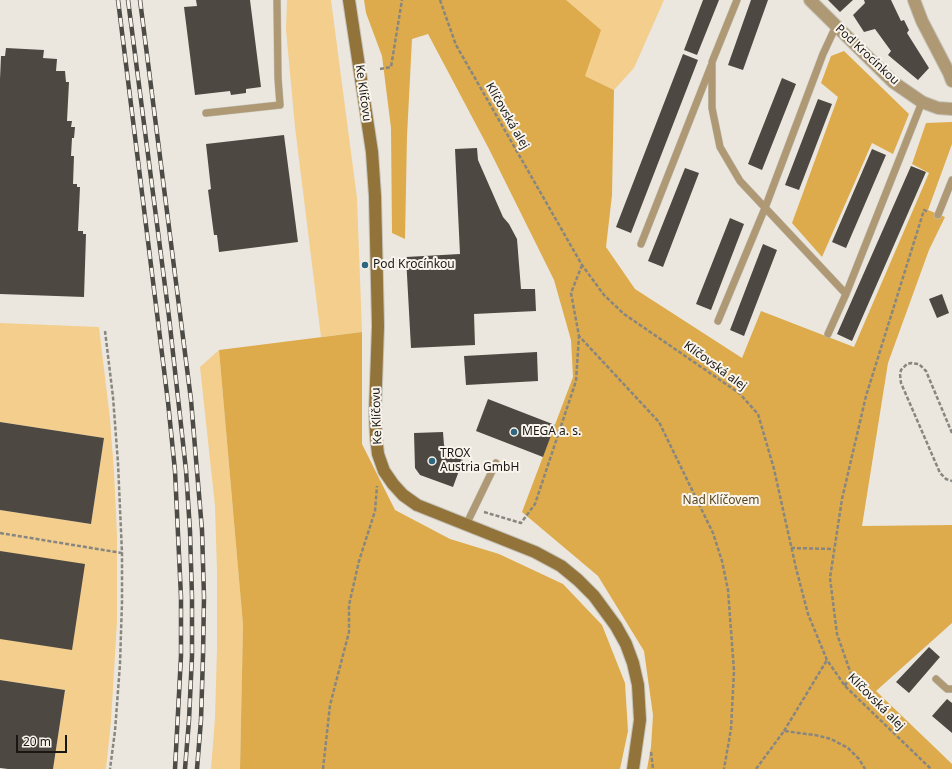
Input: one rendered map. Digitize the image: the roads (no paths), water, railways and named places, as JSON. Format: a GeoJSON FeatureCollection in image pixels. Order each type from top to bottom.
{"type":"FeatureCollection","features":[{"type":"Feature","properties":{"kind":"street","name":"Ke Klíčovu"},"geometry":{"type":"LineString","coordinates":[[349,0],[372,152],[375,196],[378,326],[375,412],[378,454],[384,471],[403,495],[417,505],[535,552],[561,566],[594,596],[616,626],[626,644],[633,663],[638,685],[640,720],[633,769]]}},
{"type":"Feature","properties":{"kind":"street","name":"Pod Krocínkou"},"geometry":{"type":"LineString","coordinates":[[810,0],[893,82],[922,102],[938,108],[952,109]]}},
{"type":"Feature","properties":{"kind":"street"},"geometry":{"type":"LineString","coordinates":[[914,0],[922,21],[952,81]]}},
{"type":"Feature","properties":{"kind":"lane"},"geometry":{"type":"LineString","coordinates":[[206,113],[280,105],[278,78],[277,0]]}},
{"type":"Feature","properties":{"kind":"lane"},"geometry":{"type":"LineString","coordinates":[[641,244],[737,0]]}},
{"type":"Feature","properties":{"kind":"lane"},"geometry":{"type":"LineString","coordinates":[[718,321],[764,208],[823,54],[836,26]]}},
{"type":"Feature","properties":{"kind":"lane"},"geometry":{"type":"LineString","coordinates":[[712,62],[712,108],[720,147],[740,181],[846,294]]}},
{"type":"Feature","properties":{"kind":"lane"},"geometry":{"type":"LineString","coordinates":[[828,334],[846,294],[922,102]]}},
{"type":"Feature","properties":{"kind":"lane"},"geometry":{"type":"LineString","coordinates":[[938,214],[952,180]]}},
{"type":"Feature","properties":{"kind":"lane"},"geometry":{"type":"LineString","coordinates":[[466,525],[496,463]]}},
{"type":"Feature","properties":{"kind":"lane"},"geometry":{"type":"LineString","coordinates":[[936,679],[947,689],[952,689]]}},
{"type":"Feature","properties":{"kind":"railway"},"geometry":{"type":"LineString","coordinates":[[118,0],[168,402],[175,471],[181,597],[181,656],[175,769]]}},
{"type":"Feature","properties":{"kind":"railway"},"geometry":{"type":"LineString","coordinates":[[128,0],[169,317],[186,470],[190,531],[192,656],[185,769]]}},
{"type":"Feature","properties":{"kind":"railway"},"geometry":{"type":"LineString","coordinates":[[140,0],[191,400],[202,530],[204,597],[203,656],[201,720],[197,769]]}},
{"type":"Feature","properties":{"kind":"place","name":"Pod Krocínkou"},"geometry":{"type":"Point","coordinates":[365,265]}},
{"type":"Feature","properties":{"kind":"place","name":"MEGA a. s."},"geometry":{"type":"Point","coordinates":[514,432]}},
{"type":"Feature","properties":{"kind":"place","name":"TROX Austria GmbH"},"geometry":{"type":"Point","coordinates":[432,461]}},
{"type":"Feature","properties":{"kind":"park label","name":"Nad Klíčovem"},"geometry":{"type":"Point","coordinates":[721,501]}}]}
